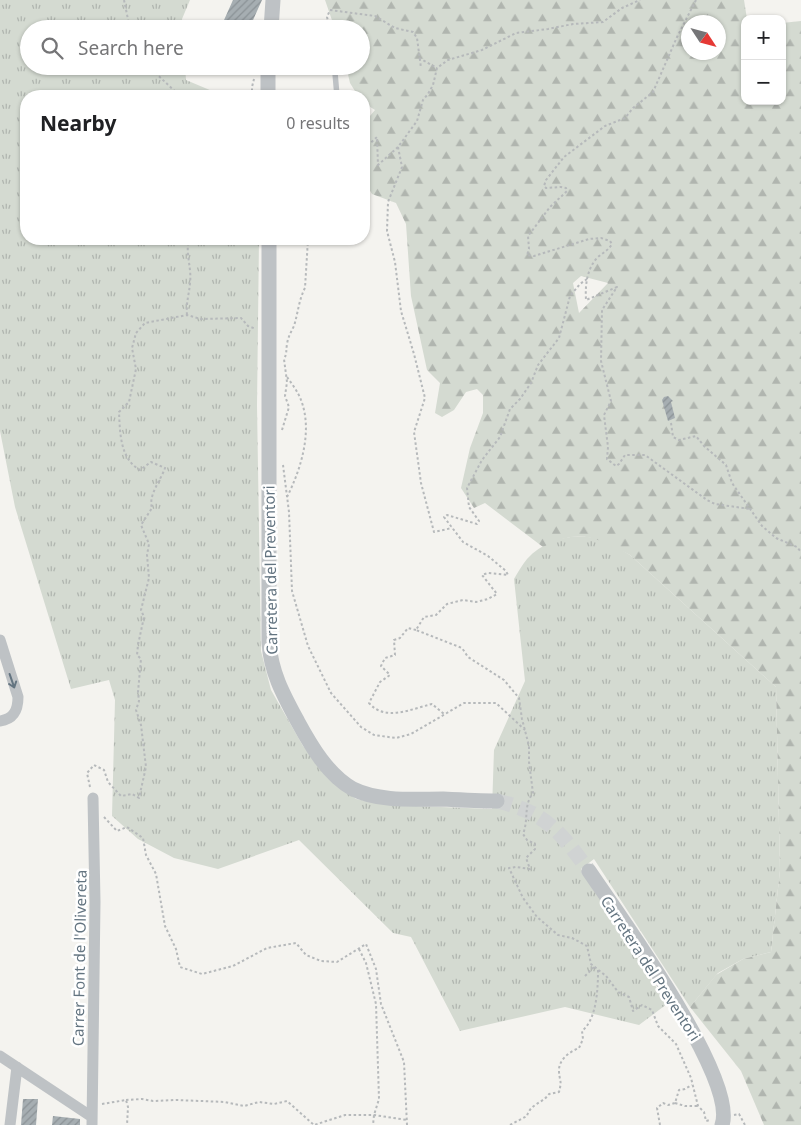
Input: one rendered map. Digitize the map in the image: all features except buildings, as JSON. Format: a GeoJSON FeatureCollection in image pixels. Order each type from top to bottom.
{"type":"FeatureCollection","features":[{"type":"Feature","properties":{"kind":"street"},"geometry":{"type":"LineString","coordinates":[[272,20],[273,0]]}},
{"type":"Feature","properties":{"kind":"street"},"geometry":{"type":"LineString","coordinates":[[263,75],[267,90]]}},
{"type":"Feature","properties":{"kind":"street","name":"Carretera del Preventori"},"geometry":{"type":"LineString","coordinates":[[269,245],[269,643],[272,668],[284,697],[319,757],[337,777],[352,788],[386,797],[497,801]]}},
{"type":"Feature","properties":{"kind":"street"},"geometry":{"type":"LineString","coordinates":[[0,640],[18,696],[17,710],[4,720]]}},
{"type":"Feature","properties":{"kind":"street","name":"Carrer Font de l'Olivereta"},"geometry":{"type":"LineString","coordinates":[[92,1121],[95,902],[93,803]]}},
{"type":"Feature","properties":{"kind":"street","name":"Carretera del Preventori"},"geometry":{"type":"LineString","coordinates":[[589,871],[696,1036],[716,1084],[723,1121]]}},
{"type":"Feature","properties":{"kind":"street"},"geometry":{"type":"LineString","coordinates":[[0,1056],[92,1121]]}},
{"type":"Feature","properties":{"kind":"street"},"geometry":{"type":"LineString","coordinates":[[10,1125],[17,1067]]}},
{"type":"Feature","properties":{"kind":"lane"},"geometry":{"type":"LineString","coordinates":[[335,75],[336,90]]}},
{"type":"Feature","properties":{"kind":"path"},"geometry":{"type":"LineString","coordinates":[[124,0],[128,20]]}},
{"type":"Feature","properties":{"kind":"path"},"geometry":{"type":"LineString","coordinates":[[370,143],[377,137],[378,165],[398,147],[417,121],[423,100],[433,85],[437,68],[448,60],[482,50],[516,33],[573,24],[603,22],[622,8],[640,0]]}},
{"type":"Feature","properties":{"kind":"path"},"geometry":{"type":"LineString","coordinates":[[696,0],[677,37],[653,92],[633,108],[625,118],[605,126],[564,157],[546,180],[544,186],[546,188],[561,187],[566,188],[567,191],[544,214],[528,236],[529,249],[527,255],[534,256],[589,239],[601,238],[610,240],[612,244],[607,252],[598,256],[589,271],[586,300],[617,287],[602,310],[601,362],[611,401],[604,414],[608,447],[607,459],[616,466],[625,455],[645,455],[707,500],[715,504],[750,509]]}},
{"type":"Feature","properties":{"kind":"path"},"geometry":{"type":"LineString","coordinates":[[328,20],[327,16],[330,10],[342,10],[375,16],[395,28],[413,32],[417,38],[418,57],[421,68]]}},
{"type":"Feature","properties":{"kind":"path"},"geometry":{"type":"LineString","coordinates":[[418,57],[437,68]]}},
{"type":"Feature","properties":{"kind":"path"},"geometry":{"type":"LineString","coordinates":[[158,75],[174,90]]}},
{"type":"Feature","properties":{"kind":"path"},"geometry":{"type":"LineString","coordinates":[[252,90],[259,75]]}},
{"type":"Feature","properties":{"kind":"path"},"geometry":{"type":"LineString","coordinates":[[398,147],[402,166],[388,202],[387,231],[395,262],[401,312],[425,398],[414,432],[421,483],[434,532],[452,528]]}},
{"type":"Feature","properties":{"kind":"path"},"geometry":{"type":"LineString","coordinates":[[187,315],[186,303],[191,281],[189,245]]}},
{"type":"Feature","properties":{"kind":"path"},"geometry":{"type":"LineString","coordinates":[[282,432],[289,407],[285,396],[287,382],[284,359],[287,355],[286,345],[305,288],[308,245]]}},
{"type":"Feature","properties":{"kind":"path"},"geometry":{"type":"LineString","coordinates":[[416,630],[424,617],[436,615],[447,604],[463,600],[476,602],[497,594],[482,575],[488,573],[508,575],[506,571],[488,556],[463,542],[444,517],[447,515],[477,524],[479,522],[469,507],[468,488],[482,460],[500,438],[510,409],[520,399],[531,383],[538,365],[559,338],[570,296],[587,279]]}},
{"type":"Feature","properties":{"kind":"path"},"geometry":{"type":"LineString","coordinates":[[268,332],[248,326],[241,318],[201,319],[187,315],[145,323],[136,333],[132,348],[136,369],[133,384],[129,402],[119,412],[123,448],[130,465],[140,470],[151,462],[165,468],[153,494],[150,504],[152,508],[141,525],[149,544],[146,555],[149,578],[141,610],[144,617],[137,655],[141,659],[138,692],[140,701],[136,710],[141,725],[146,767],[139,798],[132,794],[122,796],[108,782],[104,770],[94,765],[86,773],[93,803],[117,831],[127,827],[143,838],[146,855],[156,874],[165,926],[176,949],[180,967],[202,974],[233,966],[267,948],[296,943],[306,955],[321,961],[338,962],[366,944],[376,970],[381,1004],[404,1062],[407,1125]]}},
{"type":"Feature","properties":{"kind":"path"},"geometry":{"type":"LineString","coordinates":[[286,376],[301,399],[306,421],[301,458],[287,497],[292,592],[308,646],[331,693],[361,726],[374,735],[396,738],[411,734],[464,703],[496,703],[525,730]]}},
{"type":"Feature","properties":{"kind":"path"},"geometry":{"type":"LineString","coordinates":[[671,424],[673,437],[679,440],[696,436],[704,446],[726,465],[732,483],[762,526],[776,538],[801,552]]}},
{"type":"Feature","properties":{"kind":"path"},"geometry":{"type":"LineString","coordinates":[[444,714],[432,704],[387,714],[375,710],[369,703],[380,682],[390,675],[381,666],[385,658],[396,655],[394,640],[400,638],[408,628],[462,648],[468,657],[504,680],[519,698],[529,746],[533,793],[528,800],[526,825],[523,834],[527,840],[534,844],[535,849],[526,858],[530,869],[509,868],[524,898],[537,917],[558,934],[572,938],[587,946],[591,964],[606,976],[618,992],[629,997],[633,1011],[642,1005],[652,1010],[658,1026],[676,1044],[698,1106],[704,1112],[706,1121],[723,1121],[739,1114],[745,1125]]}},
{"type":"Feature","properties":{"kind":"path"},"geometry":{"type":"LineString","coordinates":[[360,948],[366,963],[376,1004],[379,1099],[373,1125]]}},
{"type":"Feature","properties":{"kind":"path"},"geometry":{"type":"LineString","coordinates":[[585,976],[594,967]]}},
{"type":"Feature","properties":{"kind":"path"},"geometry":{"type":"LineString","coordinates":[[510,1125],[527,1116],[528,1111],[536,1103],[545,1100],[549,1094],[559,1092],[562,1081],[558,1071],[564,1057],[569,1052],[579,1048],[583,1039],[582,1031],[588,1026],[598,991],[598,970]]}},
{"type":"Feature","properties":{"kind":"path"},"geometry":{"type":"LineString","coordinates":[[675,1103],[679,1090],[692,1085]]}},
{"type":"Feature","properties":{"kind":"path"},"geometry":{"type":"LineString","coordinates":[[92,1105],[142,1099],[154,1101],[226,1102],[244,1106],[258,1102],[274,1104],[287,1101],[314,1125],[345,1115],[374,1115],[407,1120]]}},
{"type":"Feature","properties":{"kind":"path"},"geometry":{"type":"LineString","coordinates":[[126,1100],[128,1107],[127,1125]]}},
{"type":"Feature","properties":{"kind":"path"},"geometry":{"type":"LineString","coordinates":[[660,1125],[657,1108],[663,1103],[668,1105],[675,1103],[685,1106],[698,1106]]}},
{"type":"Feature","properties":{"kind":"green space"},"geometry":{"type":"Polygon","coordinates":[[[0,0],[190,0],[182,20],[20,20],[20,75],[186,75],[186,80],[210,90],[20,90],[20,245],[259,245],[257,406],[261,651],[271,690],[303,746],[332,782],[356,799],[390,805],[492,809],[494,750],[525,681],[514,579],[527,559],[543,546],[552,542],[572,537],[606,541],[630,555],[776,687],[780,870],[771,952],[743,959],[718,973],[690,1007],[594,859],[581,869],[667,1004],[639,1025],[565,1007],[460,1031],[411,937],[393,933],[299,840],[218,869],[174,858],[138,839],[112,816],[115,700],[109,680],[71,689],[15,507],[0,431],[0,0]]]}},
{"type":"Feature","properties":{"kind":"green space"},"geometry":{"type":"Polygon","coordinates":[[[325,0],[744,0],[746,15],[741,15],[741,105],[786,105],[786,23],[801,21],[801,1125],[764,1125],[741,1071],[690,1007],[716,975],[743,959],[771,952],[780,870],[776,687],[630,555],[607,543],[577,536],[556,541],[543,547],[485,503],[474,508],[461,488],[470,448],[483,413],[483,395],[477,389],[466,392],[454,410],[442,417],[435,413],[440,383],[427,370],[411,296],[406,224],[396,203],[372,194],[370,191],[370,116],[375,110],[370,107],[370,90],[354,90],[348,75],[370,75],[370,20],[332,20],[325,0]],[[581,276],[573,283],[579,313],[608,283],[581,276]]]}},
{"type":"Feature","properties":{"kind":"tunnel"},"geometry":{"type":"LineString","coordinates":[[497,801],[528,812],[551,826],[589,871]]}}]}
